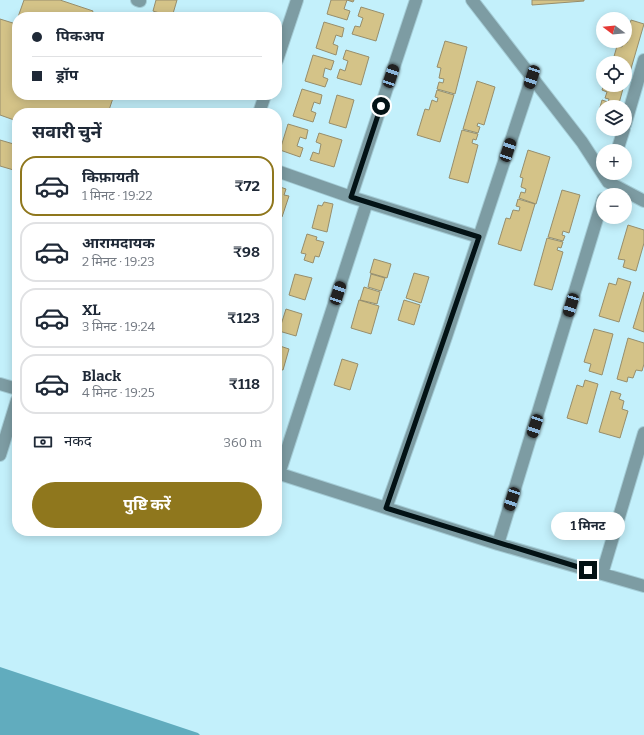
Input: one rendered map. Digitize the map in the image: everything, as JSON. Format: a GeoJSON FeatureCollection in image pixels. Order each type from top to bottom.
{"type":"FeatureCollection","features":[{"type":"Feature","properties":{"kind":"street"},"geometry":{"type":"LineString","coordinates":[[282,45],[297,0]]}},
{"type":"Feature","properties":{"kind":"street"},"geometry":{"type":"LineString","coordinates":[[351,197],[416,0]]}},
{"type":"Feature","properties":{"kind":"street"},"geometry":{"type":"LineString","coordinates":[[472,0],[596,160]]}},
{"type":"Feature","properties":{"kind":"street"},"geometry":{"type":"LineString","coordinates":[[632,101],[644,60]]}},
{"type":"Feature","properties":{"kind":"street"},"geometry":{"type":"LineString","coordinates":[[386,508],[532,77]]}},
{"type":"Feature","properties":{"kind":"street"},"geometry":{"type":"LineString","coordinates":[[282,173],[351,197],[479,237]]}},
{"type":"Feature","properties":{"kind":"street"},"geometry":{"type":"LineString","coordinates":[[613,180],[644,201]]}},
{"type":"Feature","properties":{"kind":"street"},"geometry":{"type":"LineString","coordinates":[[282,462],[367,202]]}},
{"type":"Feature","properties":{"kind":"street"},"geometry":{"type":"LineString","coordinates":[[498,544],[596,222]]}},
{"type":"Feature","properties":{"kind":"street"},"geometry":{"type":"LineString","coordinates":[[0,384],[12,388]]}},
{"type":"Feature","properties":{"kind":"street"},"geometry":{"type":"LineString","coordinates":[[0,455],[12,416]]}},
{"type":"Feature","properties":{"kind":"street"},"geometry":{"type":"LineString","coordinates":[[602,574],[644,433]]}},
{"type":"Feature","properties":{"kind":"street"},"geometry":{"type":"LineString","coordinates":[[282,475],[498,544],[644,586]]}},
{"type":"Feature","properties":{"kind":"water"},"geometry":{"type":"Polygon","coordinates":[[[0,667],[198,733],[200,735],[0,735],[0,667]]]}},
{"type":"Feature","properties":{"kind":"building"},"geometry":{"type":"Polygon","coordinates":[[[24,0],[60,0],[93,11],[93,12],[20,12],[24,0]]]}},
{"type":"Feature","properties":{"kind":"building"},"geometry":{"type":"Polygon","coordinates":[[[156,0],[177,0],[173,12],[153,11],[156,0]]]}},
{"type":"Feature","properties":{"kind":"building"},"geometry":{"type":"Polygon","coordinates":[[[331,0],[347,0],[344,9],[350,11],[347,20],[327,14],[331,0]]]}},
{"type":"Feature","properties":{"kind":"building"},"geometry":{"type":"Polygon","coordinates":[[[532,0],[584,0],[584,1],[532,5],[532,0]]]}},
{"type":"Feature","properties":{"kind":"building"},"geometry":{"type":"Polygon","coordinates":[[[361,7],[384,14],[376,41],[352,34],[355,26],[360,27],[363,18],[358,16],[361,7]]]}},
{"type":"Feature","properties":{"kind":"building"},"geometry":{"type":"Polygon","coordinates":[[[0,19],[12,23],[12,100],[112,100],[110,108],[12,108],[12,119],[0,115],[0,19]]]}},
{"type":"Feature","properties":{"kind":"building"},"geometry":{"type":"Polygon","coordinates":[[[632,20],[644,24],[632,65],[632,56],[614,56],[616,48],[632,48],[632,20]]]}},
{"type":"Feature","properties":{"kind":"building"},"geometry":{"type":"Polygon","coordinates":[[[324,22],[344,28],[342,37],[336,35],[333,44],[338,46],[336,55],[316,48],[324,22]]]}},
{"type":"Feature","properties":{"kind":"building"},"geometry":{"type":"Polygon","coordinates":[[[445,41],[467,47],[455,94],[437,89],[439,82],[443,83],[444,79],[439,78],[441,68],[437,67],[445,41]]]}},
{"type":"Feature","properties":{"kind":"building"},"geometry":{"type":"Polygon","coordinates":[[[346,50],[369,57],[361,85],[337,78],[340,69],[345,71],[348,61],[343,59],[346,50]]]}},
{"type":"Feature","properties":{"kind":"building"},"geometry":{"type":"Polygon","coordinates":[[[313,55],[334,61],[331,70],[325,68],[323,77],[328,79],[325,87],[305,81],[313,55]]]}},
{"type":"Feature","properties":{"kind":"building"},"geometry":{"type":"Polygon","coordinates":[[[477,81],[495,87],[484,125],[478,123],[477,126],[480,127],[478,133],[463,129],[477,81]]]}},
{"type":"Feature","properties":{"kind":"building"},"geometry":{"type":"Polygon","coordinates":[[[302,89],[322,95],[320,104],[314,102],[311,111],[316,113],[313,122],[293,116],[302,89]]]}},
{"type":"Feature","properties":{"kind":"building"},"geometry":{"type":"Polygon","coordinates":[[[437,90],[454,95],[440,142],[417,135],[425,109],[429,110],[432,100],[437,102],[438,98],[435,97],[437,90]]]}},
{"type":"Feature","properties":{"kind":"building"},"geometry":{"type":"Polygon","coordinates":[[[607,92],[622,92],[620,100],[609,100],[605,98],[607,92]]]}},
{"type":"Feature","properties":{"kind":"building"},"geometry":{"type":"Polygon","coordinates":[[[337,95],[354,100],[346,128],[329,123],[337,95]]]}},
{"type":"Feature","properties":{"kind":"building"},"geometry":{"type":"Polygon","coordinates":[[[288,124],[308,130],[306,139],[300,137],[297,146],[303,148],[300,157],[282,151],[282,144],[288,124]]]}},
{"type":"Feature","properties":{"kind":"building"},"geometry":{"type":"Polygon","coordinates":[[[462,130],[478,134],[476,140],[473,139],[472,143],[478,145],[468,183],[449,178],[462,130]]]}},
{"type":"Feature","properties":{"kind":"building"},"geometry":{"type":"Polygon","coordinates":[[[319,133],[342,140],[334,167],[310,160],[313,152],[319,154],[321,144],[316,142],[319,133]]]}},
{"type":"Feature","properties":{"kind":"building"},"geometry":{"type":"Polygon","coordinates":[[[0,140],[12,144],[12,170],[0,166],[0,140]]]}},
{"type":"Feature","properties":{"kind":"building"},"geometry":{"type":"Polygon","coordinates":[[[528,150],[550,157],[536,204],[519,198],[521,192],[525,193],[526,189],[521,187],[523,178],[520,177],[528,150]]]}},
{"type":"Feature","properties":{"kind":"building"},"geometry":{"type":"Polygon","coordinates":[[[282,188],[286,189],[284,195],[289,196],[282,217],[282,188]]]}},
{"type":"Feature","properties":{"kind":"building"},"geometry":{"type":"Polygon","coordinates":[[[562,190],[580,195],[569,233],[563,231],[562,235],[565,236],[563,241],[548,237],[562,190]]]}},
{"type":"Feature","properties":{"kind":"building"},"geometry":{"type":"Polygon","coordinates":[[[518,199],[535,204],[521,251],[498,244],[506,218],[510,219],[513,210],[519,211],[520,207],[516,206],[518,199]]]}},
{"type":"Feature","properties":{"kind":"building"},"geometry":{"type":"Polygon","coordinates":[[[324,202],[333,204],[327,232],[312,228],[318,205],[322,206],[324,202]]]}},
{"type":"Feature","properties":{"kind":"building"},"geometry":{"type":"Polygon","coordinates":[[[628,225],[644,230],[644,243],[636,271],[623,267],[625,260],[618,259],[628,225]]]}},
{"type":"Feature","properties":{"kind":"building"},"geometry":{"type":"Polygon","coordinates":[[[307,234],[317,237],[316,240],[324,242],[319,257],[315,256],[313,263],[304,260],[306,254],[301,253],[307,234]]]}},
{"type":"Feature","properties":{"kind":"building"},"geometry":{"type":"Polygon","coordinates":[[[547,238],[563,242],[561,248],[558,247],[557,250],[563,252],[552,290],[534,285],[547,238]]]}},
{"type":"Feature","properties":{"kind":"building"},"geometry":{"type":"Polygon","coordinates":[[[374,259],[391,264],[387,278],[370,273],[374,259]]]}},
{"type":"Feature","properties":{"kind":"building"},"geometry":{"type":"Polygon","coordinates":[[[414,273],[429,277],[421,303],[406,298],[414,273]]]}},
{"type":"Feature","properties":{"kind":"building"},"geometry":{"type":"Polygon","coordinates":[[[295,274],[312,278],[305,300],[289,295],[295,274]]]}},
{"type":"Feature","properties":{"kind":"building"},"geometry":{"type":"Polygon","coordinates":[[[371,274],[385,278],[381,291],[368,287],[371,274]]]}},
{"type":"Feature","properties":{"kind":"building"},"geometry":{"type":"Polygon","coordinates":[[[618,278],[631,282],[619,322],[599,316],[609,283],[616,285],[618,278]]]}},
{"type":"Feature","properties":{"kind":"building"},"geometry":{"type":"Polygon","coordinates":[[[364,287],[380,292],[377,304],[360,300],[364,287]]]}},
{"type":"Feature","properties":{"kind":"building"},"geometry":{"type":"Polygon","coordinates":[[[644,292],[644,332],[633,328],[644,292]]]}},
{"type":"Feature","properties":{"kind":"building"},"geometry":{"type":"Polygon","coordinates":[[[359,300],[379,306],[371,334],[351,328],[359,300]]]}},
{"type":"Feature","properties":{"kind":"building"},"geometry":{"type":"Polygon","coordinates":[[[404,300],[420,305],[414,325],[398,320],[404,300]]]}},
{"type":"Feature","properties":{"kind":"building"},"geometry":{"type":"Polygon","coordinates":[[[286,309],[302,314],[296,336],[282,332],[282,322],[286,309]]]}},
{"type":"Feature","properties":{"kind":"building"},"geometry":{"type":"Polygon","coordinates":[[[594,329],[613,334],[602,375],[589,371],[591,364],[584,362],[594,329]]]}},
{"type":"Feature","properties":{"kind":"building"},"geometry":{"type":"Polygon","coordinates":[[[628,338],[644,343],[644,364],[642,371],[636,370],[633,378],[628,377],[627,382],[617,379],[628,338]]]}},
{"type":"Feature","properties":{"kind":"building"},"geometry":{"type":"Polygon","coordinates":[[[282,347],[289,349],[282,370],[282,347]]]}},
{"type":"Feature","properties":{"kind":"building"},"geometry":{"type":"Polygon","coordinates":[[[342,359],[358,364],[350,390],[334,385],[342,359]]]}},
{"type":"Feature","properties":{"kind":"building"},"geometry":{"type":"Polygon","coordinates":[[[585,380],[598,384],[587,424],[567,418],[577,385],[583,387],[585,380]]]}},
{"type":"Feature","properties":{"kind":"building"},"geometry":{"type":"Polygon","coordinates":[[[611,391],[621,394],[619,399],[624,401],[622,409],[628,411],[620,438],[599,432],[611,391]]]}},
{"type":"Feature","properties":{"kind":"route"},"geometry":{"type":"LineString","coordinates":[[381,106],[351,197],[479,237],[446,337],[386,508],[498,544],[588,570]]}}]}
